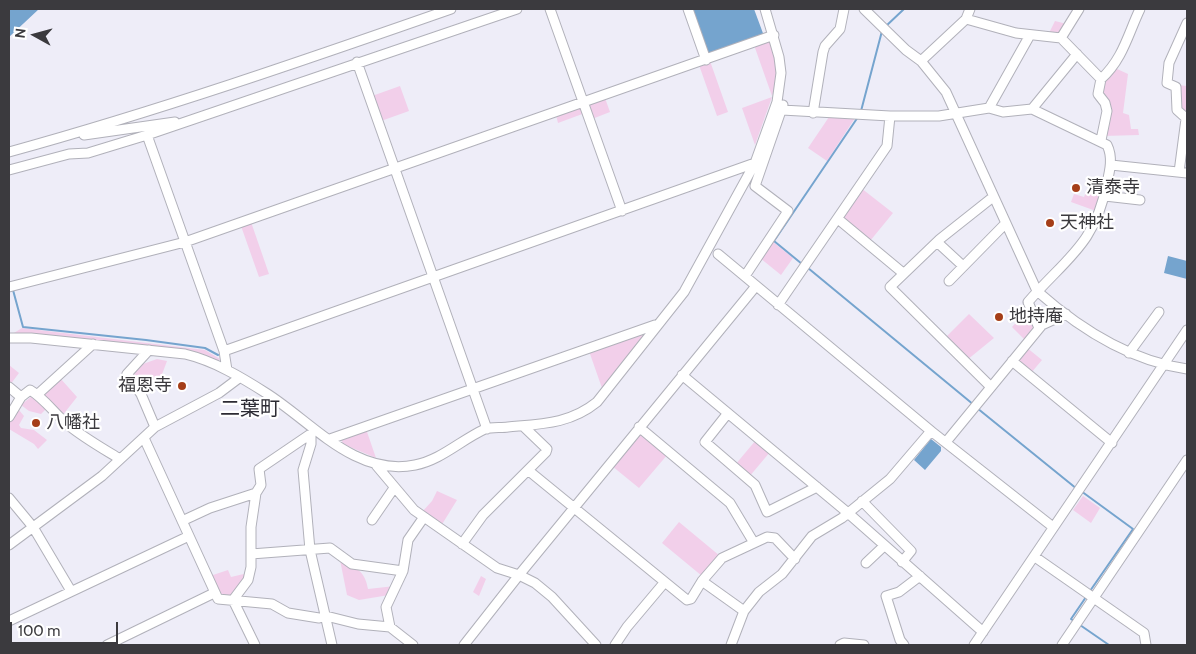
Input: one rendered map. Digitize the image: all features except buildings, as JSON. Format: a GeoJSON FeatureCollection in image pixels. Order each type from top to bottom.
{"type":"FeatureCollection","features":[{"type":"Feature","properties":{"kind":"street"},"geometry":{"type":"LineString","coordinates":[[9,152],[73,134],[305,60],[452,9]]}},
{"type":"Feature","properties":{"kind":"street"},"geometry":{"type":"LineString","coordinates":[[9,170],[69,154],[88,154],[190,121],[357,62],[386,55],[517,9]]}},
{"type":"Feature","properties":{"kind":"street"},"geometry":{"type":"LineString","coordinates":[[550,9],[622,211]]}},
{"type":"Feature","properties":{"kind":"street"},"geometry":{"type":"LineString","coordinates":[[688,9],[706,60]]}},
{"type":"Feature","properties":{"kind":"street"},"geometry":{"type":"LineString","coordinates":[[745,276],[788,211],[755,186],[782,110],[784,96],[774,35],[765,9]]}},
{"type":"Feature","properties":{"kind":"street"},"geometry":{"type":"LineString","coordinates":[[813,113],[823,52],[825,46],[840,29],[844,9]]}},
{"type":"Feature","properties":{"kind":"street"},"geometry":{"type":"LineString","coordinates":[[864,9],[939,80],[957,113],[992,197],[1037,291],[1104,340],[1129,353],[1164,365],[1187,369]]}},
{"type":"Feature","properties":{"kind":"street"},"geometry":{"type":"LineString","coordinates":[[921,61],[966,19],[970,9]]}},
{"type":"Feature","properties":{"kind":"street"},"geometry":{"type":"LineString","coordinates":[[1061,38],[1079,9]]}},
{"type":"Feature","properties":{"kind":"street"},"geometry":{"type":"LineString","coordinates":[[1101,140],[1107,110],[1106,103],[1098,94],[1101,79],[1115,64],[1124,48],[1140,9]]}},
{"type":"Feature","properties":{"kind":"street"},"geometry":{"type":"LineString","coordinates":[[966,19],[1030,36],[1061,38],[1101,79]]}},
{"type":"Feature","properties":{"kind":"street"},"geometry":{"type":"LineString","coordinates":[[1110,165],[1183,173],[1187,119],[1177,110],[1176,87],[1167,83],[1169,63],[1187,24]]}},
{"type":"Feature","properties":{"kind":"street"},"geometry":{"type":"LineString","coordinates":[[9,287],[185,242],[774,35]]}},
{"type":"Feature","properties":{"kind":"street"},"geometry":{"type":"LineString","coordinates":[[989,108],[1030,36]]}},
{"type":"Feature","properties":{"kind":"street"},"geometry":{"type":"LineString","coordinates":[[1032,110],[1077,54]]}},
{"type":"Feature","properties":{"kind":"street"},"geometry":{"type":"LineString","coordinates":[[357,62],[487,429]]}},
{"type":"Feature","properties":{"kind":"street"},"geometry":{"type":"LineString","coordinates":[[9,338],[31,338],[149,350],[185,354],[209,360],[267,393],[356,458],[376,465],[417,465],[446,453],[487,429],[557,422],[584,412],[597,402],[684,292],[755,163],[777,102],[781,73]]}},
{"type":"Feature","properties":{"kind":"street"},"geometry":{"type":"LineString","coordinates":[[782,110],[890,116],[957,113],[989,108],[1003,112],[1032,110],[1061,125],[1101,140],[1109,149],[1110,165],[1105,196],[1098,219],[1075,255],[1037,291],[1028,304],[1040,328]]}},
{"type":"Feature","properties":{"kind":"street"},"geometry":{"type":"LineString","coordinates":[[778,305],[887,146],[890,116]]}},
{"type":"Feature","properties":{"kind":"street"},"geometry":{"type":"LineString","coordinates":[[73,134],[87,135],[190,121]]}},
{"type":"Feature","properties":{"kind":"street"},"geometry":{"type":"LineString","coordinates":[[147,135],[224,351],[227,370]]}},
{"type":"Feature","properties":{"kind":"street"},"geometry":{"type":"LineString","coordinates":[[224,351],[755,163]]}},
{"type":"Feature","properties":{"kind":"street"},"geometry":{"type":"LineString","coordinates":[[1105,196],[1140,200]]}},
{"type":"Feature","properties":{"kind":"street"},"geometry":{"type":"LineString","coordinates":[[990,386],[890,289],[903,273],[937,242],[992,197]]}},
{"type":"Feature","properties":{"kind":"street"},"geometry":{"type":"LineString","coordinates":[[838,219],[903,273]]}},
{"type":"Feature","properties":{"kind":"street"},"geometry":{"type":"LineString","coordinates":[[948,281],[1005,224]]}},
{"type":"Feature","properties":{"kind":"street"},"geometry":{"type":"LineString","coordinates":[[937,242],[963,266]]}},
{"type":"Feature","properties":{"kind":"street"},"geometry":{"type":"LineString","coordinates":[[718,254],[931,430],[1053,527]]}},
{"type":"Feature","properties":{"kind":"street"},"geometry":{"type":"LineString","coordinates":[[464,645],[518,574],[756,286]]}},
{"type":"Feature","properties":{"kind":"street"},"geometry":{"type":"LineString","coordinates":[[1129,353],[1160,312]]}},
{"type":"Feature","properties":{"kind":"street"},"geometry":{"type":"LineString","coordinates":[[946,442],[990,386],[1040,328],[1066,314]]}},
{"type":"Feature","properties":{"kind":"street"},"geometry":{"type":"LineString","coordinates":[[330,439],[658,324]]}},
{"type":"Feature","properties":{"kind":"street"},"geometry":{"type":"LineString","coordinates":[[974,645],[1187,330]]}},
{"type":"Feature","properties":{"kind":"street"},"geometry":{"type":"LineString","coordinates":[[38,394],[93,344]]}},
{"type":"Feature","properties":{"kind":"street"},"geometry":{"type":"LineString","coordinates":[[149,350],[127,374],[141,394],[155,427]]}},
{"type":"Feature","properties":{"kind":"street"},"geometry":{"type":"LineString","coordinates":[[1012,360],[1112,443]]}},
{"type":"Feature","properties":{"kind":"street"},"geometry":{"type":"LineString","coordinates":[[682,375],[848,513],[983,632]]}},
{"type":"Feature","properties":{"kind":"street"},"geometry":{"type":"LineString","coordinates":[[9,546],[120,459],[155,427],[220,393],[239,378]]}},
{"type":"Feature","properties":{"kind":"street"},"geometry":{"type":"LineString","coordinates":[[9,387],[22,397]]}},
{"type":"Feature","properties":{"kind":"street"},"geometry":{"type":"LineString","coordinates":[[9,417],[22,397],[30,390],[38,394],[66,423],[88,440],[120,459]]}},
{"type":"Feature","properties":{"kind":"street"},"geometry":{"type":"LineString","coordinates":[[728,413],[705,442],[755,485],[767,512],[817,487]]}},
{"type":"Feature","properties":{"kind":"street"},"geometry":{"type":"LineString","coordinates":[[462,544],[483,515],[529,471],[547,449],[523,426]]}},
{"type":"Feature","properties":{"kind":"street"},"geometry":{"type":"LineString","coordinates":[[639,428],[730,503],[754,543]]}},
{"type":"Feature","properties":{"kind":"street"},"geometry":{"type":"LineString","coordinates":[[735,644],[744,611],[759,592],[782,574],[812,536],[848,513],[890,479],[931,430]]}},
{"type":"Feature","properties":{"kind":"street"},"geometry":{"type":"LineString","coordinates":[[234,600],[248,580],[251,554],[251,527],[256,493],[261,485],[259,469],[309,434],[312,444],[303,470],[310,550],[332,645]]}},
{"type":"Feature","properties":{"kind":"street"},"geometry":{"type":"LineString","coordinates":[[144,438],[218,599],[272,604],[288,613],[319,618],[326,616],[358,624],[390,627],[413,645]]}},
{"type":"Feature","properties":{"kind":"street"},"geometry":{"type":"LineString","coordinates":[[1062,645],[1187,460]]}},
{"type":"Feature","properties":{"kind":"street"},"geometry":{"type":"LineString","coordinates":[[376,465],[414,510],[497,568],[518,574],[535,583],[552,597],[596,645]]}},
{"type":"Feature","properties":{"kind":"street"},"geometry":{"type":"LineString","coordinates":[[529,471],[687,600],[693,596],[702,580],[722,558],[771,536],[781,543],[795,559]]}},
{"type":"Feature","properties":{"kind":"street"},"geometry":{"type":"LineString","coordinates":[[372,520],[394,488]]}},
{"type":"Feature","properties":{"kind":"street"},"geometry":{"type":"LineString","coordinates":[[182,521],[210,508],[256,493]]}},
{"type":"Feature","properties":{"kind":"street"},"geometry":{"type":"LineString","coordinates":[[9,498],[34,527],[72,591]]}},
{"type":"Feature","properties":{"kind":"street"},"geometry":{"type":"LineString","coordinates":[[862,502],[911,551],[902,562]]}},
{"type":"Feature","properties":{"kind":"street"},"geometry":{"type":"LineString","coordinates":[[390,627],[386,607],[403,571],[408,540],[424,517]]}},
{"type":"Feature","properties":{"kind":"street"},"geometry":{"type":"LineString","coordinates":[[9,620],[189,536]]}},
{"type":"Feature","properties":{"kind":"street"},"geometry":{"type":"LineString","coordinates":[[866,563],[884,546]]}},
{"type":"Feature","properties":{"kind":"street"},"geometry":{"type":"LineString","coordinates":[[251,554],[330,548],[352,564],[403,571]]}},
{"type":"Feature","properties":{"kind":"street"},"geometry":{"type":"LineString","coordinates":[[1035,557],[1144,633],[1146,645]]}},
{"type":"Feature","properties":{"kind":"street"},"geometry":{"type":"LineString","coordinates":[[904,645],[900,640],[886,596],[899,592],[920,576]]}},
{"type":"Feature","properties":{"kind":"street"},"geometry":{"type":"LineString","coordinates":[[702,580],[744,611]]}},
{"type":"Feature","properties":{"kind":"street"},"geometry":{"type":"LineString","coordinates":[[615,645],[627,627],[664,583]]}},
{"type":"Feature","properties":{"kind":"street"},"geometry":{"type":"LineString","coordinates":[[107,645],[214,593]]}},
{"type":"Feature","properties":{"kind":"street"},"geometry":{"type":"LineString","coordinates":[[234,600],[255,645]]}},
{"type":"Feature","properties":{"kind":"street"},"geometry":{"type":"LineString","coordinates":[[840,645],[844,643],[864,645]]}},
{"type":"Feature","properties":{"kind":"shaded area"},"geometry":{"type":"Polygon","coordinates":[[[1055,21],[1067,24],[1060,36],[1049,33],[1055,21]]]}},
{"type":"Feature","properties":{"kind":"shaded area"},"geometry":{"type":"Polygon","coordinates":[[[767,41],[772,42],[778,73],[772,96],[754,45],[767,41]]]}},
{"type":"Feature","properties":{"kind":"shaded area"},"geometry":{"type":"Polygon","coordinates":[[[710,61],[728,112],[717,116],[699,65],[710,61]]]}},
{"type":"Feature","properties":{"kind":"shaded area"},"geometry":{"type":"Polygon","coordinates":[[[1115,68],[1128,74],[1123,113],[1129,115],[1131,129],[1138,129],[1139,135],[1103,136],[1108,114],[1101,94],[1103,82],[1115,68]]]}},
{"type":"Feature","properties":{"kind":"shaded area"},"geometry":{"type":"Polygon","coordinates":[[[1177,85],[1187,86],[1187,116],[1181,110],[1177,85]]]}},
{"type":"Feature","properties":{"kind":"shaded area"},"geometry":{"type":"Polygon","coordinates":[[[400,86],[409,111],[381,121],[372,96],[400,86]]]}},
{"type":"Feature","properties":{"kind":"shaded area"},"geometry":{"type":"Polygon","coordinates":[[[772,97],[755,145],[742,108],[772,97]]]}},
{"type":"Feature","properties":{"kind":"shaded area"},"geometry":{"type":"Polygon","coordinates":[[[605,98],[610,112],[592,119],[587,104],[605,98]]]}},
{"type":"Feature","properties":{"kind":"shaded area"},"geometry":{"type":"Polygon","coordinates":[[[582,106],[585,113],[558,123],[556,115],[582,106]]]}},
{"type":"Feature","properties":{"kind":"shaded area"},"geometry":{"type":"Polygon","coordinates":[[[829,117],[855,118],[827,161],[808,148],[829,117]]]}},
{"type":"Feature","properties":{"kind":"shaded area"},"geometry":{"type":"Polygon","coordinates":[[[861,188],[893,213],[870,241],[841,217],[861,188]]]}},
{"type":"Feature","properties":{"kind":"shaded area"},"geometry":{"type":"Polygon","coordinates":[[[1086,192],[1100,196],[1096,211],[1071,202],[1074,194],[1084,197],[1086,192]]]}},
{"type":"Feature","properties":{"kind":"shaded area"},"geometry":{"type":"Polygon","coordinates":[[[251,222],[269,274],[259,277],[241,226],[251,222]]]}},
{"type":"Feature","properties":{"kind":"shaded area"},"geometry":{"type":"Polygon","coordinates":[[[772,241],[793,258],[781,275],[760,258],[772,241]]]}},
{"type":"Feature","properties":{"kind":"shaded area"},"geometry":{"type":"Polygon","coordinates":[[[1029,309],[1037,326],[1025,340],[1012,327],[1029,309]]]}},
{"type":"Feature","properties":{"kind":"shaded area"},"geometry":{"type":"Polygon","coordinates":[[[969,314],[994,338],[967,360],[945,338],[969,314]]]}},
{"type":"Feature","properties":{"kind":"shaded area"},"geometry":{"type":"Polygon","coordinates":[[[22,328],[205,350],[220,359],[217,362],[209,357],[186,352],[9,336],[22,328]]]}},
{"type":"Feature","properties":{"kind":"shaded area"},"geometry":{"type":"Polygon","coordinates":[[[650,329],[603,391],[589,351],[650,329]]]}},
{"type":"Feature","properties":{"kind":"shaded area"},"geometry":{"type":"Polygon","coordinates":[[[1026,347],[1042,360],[1031,373],[1017,361],[1026,347]]]}},
{"type":"Feature","properties":{"kind":"shaded area"},"geometry":{"type":"Polygon","coordinates":[[[157,359],[167,361],[161,377],[144,391],[132,373],[140,365],[157,359]]]}},
{"type":"Feature","properties":{"kind":"shaded area"},"geometry":{"type":"Polygon","coordinates":[[[9,365],[19,373],[10,385],[9,384],[9,365]]]}},
{"type":"Feature","properties":{"kind":"shaded area"},"geometry":{"type":"Polygon","coordinates":[[[60,378],[77,397],[62,416],[41,395],[60,378]]]}},
{"type":"Feature","properties":{"kind":"shaded area"},"geometry":{"type":"Polygon","coordinates":[[[32,396],[47,408],[41,414],[29,411],[21,405],[32,396]]]}},
{"type":"Feature","properties":{"kind":"shaded area"},"geometry":{"type":"Polygon","coordinates":[[[19,410],[24,416],[19,425],[21,428],[34,430],[47,440],[38,449],[34,444],[9,429],[9,422],[19,410]]]}},
{"type":"Feature","properties":{"kind":"shaded area"},"geometry":{"type":"Polygon","coordinates":[[[366,429],[376,458],[343,444],[341,438],[366,429]]]}},
{"type":"Feature","properties":{"kind":"shaded area"},"geometry":{"type":"Polygon","coordinates":[[[640,431],[668,454],[639,488],[612,466],[640,431]]]}},
{"type":"Feature","properties":{"kind":"shaded area"},"geometry":{"type":"Polygon","coordinates":[[[756,440],[770,452],[749,477],[735,465],[756,440]]]}},
{"type":"Feature","properties":{"kind":"shaded area"},"geometry":{"type":"Polygon","coordinates":[[[437,491],[457,500],[441,526],[422,512],[432,501],[437,491]]]}},
{"type":"Feature","properties":{"kind":"shaded area"},"geometry":{"type":"Polygon","coordinates":[[[1083,496],[1100,508],[1091,523],[1073,510],[1083,496]]]}},
{"type":"Feature","properties":{"kind":"shaded area"},"geometry":{"type":"Polygon","coordinates":[[[679,522],[720,556],[702,576],[662,543],[679,522]]]}},
{"type":"Feature","properties":{"kind":"shaded area"},"geometry":{"type":"Polygon","coordinates":[[[340,560],[359,570],[365,578],[368,589],[395,586],[389,595],[359,600],[347,595],[340,560]]]}},
{"type":"Feature","properties":{"kind":"shaded area"},"geometry":{"type":"Polygon","coordinates":[[[228,570],[231,577],[248,573],[232,596],[220,593],[210,576],[228,570]]]}},
{"type":"Feature","properties":{"kind":"shaded area"},"geometry":{"type":"Polygon","coordinates":[[[481,576],[486,579],[479,596],[473,592],[481,576]]]}},
{"type":"Feature","properties":{"kind":"water"},"geometry":{"type":"Polygon","coordinates":[[[9,9],[39,9],[9,37],[9,9]]]}},
{"type":"Feature","properties":{"kind":"water"},"geometry":{"type":"Polygon","coordinates":[[[691,9],[754,9],[764,36],[707,56],[691,9]]]}},
{"type":"Feature","properties":{"kind":"water"},"geometry":{"type":"Polygon","coordinates":[[[1168,256],[1187,261],[1187,279],[1164,273],[1168,256]]]}},
{"type":"Feature","properties":{"kind":"water"},"geometry":{"type":"Polygon","coordinates":[[[931,439],[941,447],[941,451],[925,470],[914,460],[931,439]]]}},
{"type":"Feature","properties":{"kind":"waterway"},"geometry":{"type":"LineString","coordinates":[[885,27],[904,9]]}},
{"type":"Feature","properties":{"kind":"waterway"},"geometry":{"type":"LineString","coordinates":[[861,111],[882,31]]}},
{"type":"Feature","properties":{"kind":"waterway"},"geometry":{"type":"LineString","coordinates":[[802,264],[774,241],[858,117]]}},
{"type":"Feature","properties":{"kind":"waterway"},"geometry":{"type":"LineString","coordinates":[[808,268],[974,405]]}},
{"type":"Feature","properties":{"kind":"waterway"},"geometry":{"type":"LineString","coordinates":[[9,291],[13,290],[23,327],[205,348],[218,355]]}},
{"type":"Feature","properties":{"kind":"waterway"},"geometry":{"type":"LineString","coordinates":[[977,408],[1077,489]]}},
{"type":"Feature","properties":{"kind":"waterway"},"geometry":{"type":"LineString","coordinates":[[1081,491],[1133,529],[1090,591]]}},
{"type":"Feature","properties":{"kind":"waterway"},"geometry":{"type":"LineString","coordinates":[[1074,621],[1071,619],[1086,597]]}},
{"type":"Feature","properties":{"kind":"waterway"},"geometry":{"type":"LineString","coordinates":[[1080,625],[1109,645]]}},
{"type":"Feature","properties":{"kind":"place","name":"清泰寺"},"geometry":{"type":"Point","coordinates":[1076,188]}},
{"type":"Feature","properties":{"kind":"place","name":"天神社"},"geometry":{"type":"Point","coordinates":[1050,223]}},
{"type":"Feature","properties":{"kind":"place","name":"地持庵"},"geometry":{"type":"Point","coordinates":[999,317]}},
{"type":"Feature","properties":{"kind":"place","name":"福恩寺"},"geometry":{"type":"Point","coordinates":[182,386]}},
{"type":"Feature","properties":{"kind":"place","name":"八幡社"},"geometry":{"type":"Point","coordinates":[36,423]}},
{"type":"Feature","properties":{"kind":"district","name":"二葉町"},"geometry":{"type":"Point","coordinates":[250,409]}}]}
